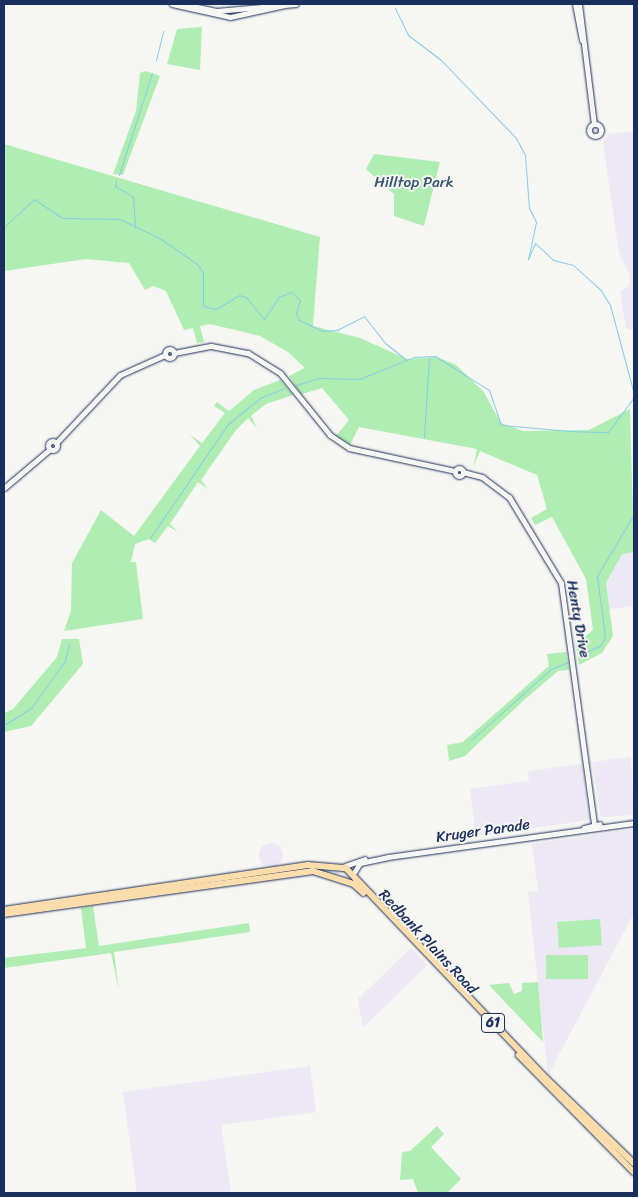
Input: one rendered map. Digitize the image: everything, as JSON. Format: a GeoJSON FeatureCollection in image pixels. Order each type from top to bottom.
{"type":"FeatureCollection","features":[{"type":"Feature","properties":{"kind":"main road","name":"61"},"geometry":{"type":"LineString","coordinates":[[4,910],[308,865],[340,867],[354,875]]}},
{"type":"Feature","properties":{"kind":"main road"},"geometry":{"type":"LineString","coordinates":[[335,877],[340,867]]}},
{"type":"Feature","properties":{"kind":"main road","name":"61"},"geometry":{"type":"LineString","coordinates":[[4,914],[309,871],[335,877],[349,883]]}},
{"type":"Feature","properties":{"kind":"main road"},"geometry":{"type":"LineString","coordinates":[[349,883],[354,875]]}},
{"type":"Feature","properties":{"kind":"main road","name":"Redbank Plains Road"},"geometry":{"type":"LineString","coordinates":[[354,875],[546,1078],[634,1164]]}},
{"type":"Feature","properties":{"kind":"main road","name":"Redbank Plains Road"},"geometry":{"type":"LineString","coordinates":[[349,883],[365,893],[634,1172]]}},
{"type":"Feature","properties":{"kind":"street"},"geometry":{"type":"LineString","coordinates":[[172,4],[230,17],[285,5]]}},
{"type":"Feature","properties":{"kind":"street"},"geometry":{"type":"LineString","coordinates":[[183,4],[216,11],[296,4]]}},
{"type":"Feature","properties":{"kind":"street"},"geometry":{"type":"LineString","coordinates":[[575,4],[584,48]]}},
{"type":"Feature","properties":{"kind":"street"},"geometry":{"type":"LineString","coordinates":[[579,4],[594,124]]}},
{"type":"Feature","properties":{"kind":"street","name":"Henty Drive"},"geometry":{"type":"LineString","coordinates":[[4,488],[50,450],[56,450],[56,443],[120,375],[165,355],[171,359],[174,353],[211,346],[248,353],[280,373],[330,435],[349,448],[455,471],[459,476],[463,472],[490,482],[518,507],[561,583],[596,825]]}},
{"type":"Feature","properties":{"kind":"street"},"geometry":{"type":"LineString","coordinates":[[596,825],[634,822]]}},
{"type":"Feature","properties":{"kind":"street","name":"Kruger Parade"},"geometry":{"type":"LineString","coordinates":[[340,867],[388,857],[581,830],[596,825]]}},
{"type":"Feature","properties":{"kind":"street","name":"Kruger Parade"},"geometry":{"type":"LineString","coordinates":[[354,875],[361,863],[388,857]]}},
{"type":"Feature","properties":{"kind":"shaded area"},"geometry":{"type":"Polygon","coordinates":[[[634,131],[634,330],[626,329],[620,292],[629,286],[630,276],[619,253],[603,142],[609,134],[634,131]]]}},
{"type":"Feature","properties":{"kind":"shaded area"},"geometry":{"type":"Polygon","coordinates":[[[634,552],[634,606],[609,609],[606,583],[622,554],[634,552]]]}},
{"type":"Feature","properties":{"kind":"shaded area"},"geometry":{"type":"Polygon","coordinates":[[[631,757],[634,815],[601,817],[592,762],[631,757]]]}},
{"type":"Feature","properties":{"kind":"shaded area"},"geometry":{"type":"Polygon","coordinates":[[[582,764],[590,820],[476,836],[470,789],[529,781],[528,771],[582,764]]]}},
{"type":"Feature","properties":{"kind":"shaded area"},"geometry":{"type":"Polygon","coordinates":[[[634,829],[634,913],[548,1075],[528,892],[538,891],[532,844],[634,829]]]}},
{"type":"Feature","properties":{"kind":"shaded area"},"geometry":{"type":"Polygon","coordinates":[[[266,843],[276,843],[283,850],[283,860],[276,867],[266,867],[259,860],[259,850],[266,843]]]}},
{"type":"Feature","properties":{"kind":"shaded area"},"geometry":{"type":"Polygon","coordinates":[[[411,948],[427,965],[363,1028],[358,999],[411,948]]]}},
{"type":"Feature","properties":{"kind":"shaded area"},"geometry":{"type":"Polygon","coordinates":[[[310,1066],[316,1112],[221,1125],[231,1193],[137,1193],[123,1092],[310,1066]]]}},
{"type":"Feature","properties":{"kind":"green space"},"geometry":{"type":"Polygon","coordinates":[[[202,27],[200,70],[167,64],[177,29],[202,27]]]}},
{"type":"Feature","properties":{"kind":"green space"},"geometry":{"type":"Polygon","coordinates":[[[146,71],[160,76],[123,175],[113,174],[136,111],[140,73],[146,71]]]}},
{"type":"Feature","properties":{"kind":"green space"},"geometry":{"type":"Polygon","coordinates":[[[4,144],[320,237],[313,326],[360,338],[407,359],[437,357],[456,365],[483,391],[501,423],[523,431],[589,430],[630,409],[634,552],[622,554],[606,583],[613,636],[602,653],[579,665],[576,644],[593,630],[586,579],[552,517],[535,525],[531,518],[547,509],[537,475],[480,451],[473,468],[477,449],[359,427],[350,445],[336,436],[349,420],[322,388],[302,394],[298,390],[289,376],[305,368],[288,352],[260,336],[210,324],[200,326],[204,342],[197,343],[193,328],[184,330],[166,291],[153,286],[145,290],[129,263],[86,259],[4,271],[4,144]]]}},
{"type":"Feature","properties":{"kind":"green space","name":"Hilltop Park"},"geometry":{"type":"Polygon","coordinates":[[[374,154],[440,162],[424,226],[394,216],[394,194],[366,169],[374,154]]]}},
{"type":"Feature","properties":{"kind":"green space"},"geometry":{"type":"Polygon","coordinates":[[[280,380],[293,395],[266,404],[251,416],[257,428],[248,418],[236,430],[201,480],[208,489],[198,482],[170,524],[178,532],[168,526],[155,543],[149,539],[135,544],[131,562],[136,562],[143,619],[64,631],[71,611],[72,563],[101,510],[134,536],[200,446],[190,435],[202,443],[225,413],[214,406],[217,402],[229,411],[254,390],[280,380]]]}},
{"type":"Feature","properties":{"kind":"green space"},"geometry":{"type":"Polygon","coordinates":[[[62,639],[79,639],[83,664],[31,726],[4,732],[4,713],[13,709],[57,657],[62,639]]]}},
{"type":"Feature","properties":{"kind":"green space"},"geometry":{"type":"Polygon","coordinates":[[[566,652],[569,670],[558,671],[524,700],[465,756],[449,761],[447,745],[463,742],[549,666],[547,654],[566,652]]]}},
{"type":"Feature","properties":{"kind":"green space"},"geometry":{"type":"Polygon","coordinates":[[[93,906],[99,946],[249,923],[250,932],[114,952],[119,991],[111,953],[4,968],[4,958],[86,948],[81,908],[93,906]]]}},
{"type":"Feature","properties":{"kind":"green space"},"geometry":{"type":"Polygon","coordinates":[[[600,919],[602,945],[559,948],[557,922],[600,919]]]}},
{"type":"Feature","properties":{"kind":"green space"},"geometry":{"type":"Polygon","coordinates":[[[546,955],[588,955],[588,979],[546,979],[546,955]]]}},
{"type":"Feature","properties":{"kind":"green space"},"geometry":{"type":"Polygon","coordinates":[[[538,982],[543,1042],[489,985],[509,983],[514,994],[522,991],[522,983],[538,982]]]}},
{"type":"Feature","properties":{"kind":"green space"},"geometry":{"type":"Polygon","coordinates":[[[437,1126],[444,1134],[431,1147],[461,1179],[447,1193],[418,1193],[413,1179],[400,1180],[402,1152],[410,1151],[437,1126]]]}},
{"type":"Feature","properties":{"kind":"waterway"},"geometry":{"type":"LineString","coordinates":[[395,8],[408,35],[441,60],[516,138],[525,155],[529,208],[536,222],[528,259],[535,243],[553,260],[573,265],[600,289],[610,305],[634,394]]}},
{"type":"Feature","properties":{"kind":"waterway"},"geometry":{"type":"LineString","coordinates":[[156,60],[163,31]]}},
{"type":"Feature","properties":{"kind":"waterway"},"geometry":{"type":"LineString","coordinates":[[119,175],[152,73]]}},
{"type":"Feature","properties":{"kind":"waterway"},"geometry":{"type":"LineString","coordinates":[[116,180],[115,186],[133,197],[135,228]]}},
{"type":"Feature","properties":{"kind":"waterway"},"geometry":{"type":"LineString","coordinates":[[4,227],[34,199],[62,218],[120,219],[161,239],[197,264],[203,273],[203,306],[216,309],[239,295],[246,297],[264,319],[279,297],[291,292],[300,300],[296,313],[299,320],[323,331],[337,330],[364,316],[385,343],[407,360]]}},
{"type":"Feature","properties":{"kind":"waterway"},"geometry":{"type":"LineString","coordinates":[[296,385],[319,378],[359,379],[414,357],[435,356],[489,390],[501,425],[570,431],[608,432],[634,397]]}},
{"type":"Feature","properties":{"kind":"waterway"},"geometry":{"type":"LineString","coordinates":[[424,437],[429,358]]}},
{"type":"Feature","properties":{"kind":"waterway"},"geometry":{"type":"LineString","coordinates":[[150,538],[228,424],[260,398],[285,388]]}},
{"type":"Feature","properties":{"kind":"waterway"},"geometry":{"type":"LineString","coordinates":[[579,655],[601,645],[605,636],[597,576],[634,514]]}},
{"type":"Feature","properties":{"kind":"waterway"},"geometry":{"type":"LineString","coordinates":[[4,725],[31,708],[65,661],[69,643]]}},
{"type":"Feature","properties":{"kind":"waterway"},"geometry":{"type":"LineString","coordinates":[[471,740],[551,669],[568,662]]}}]}
